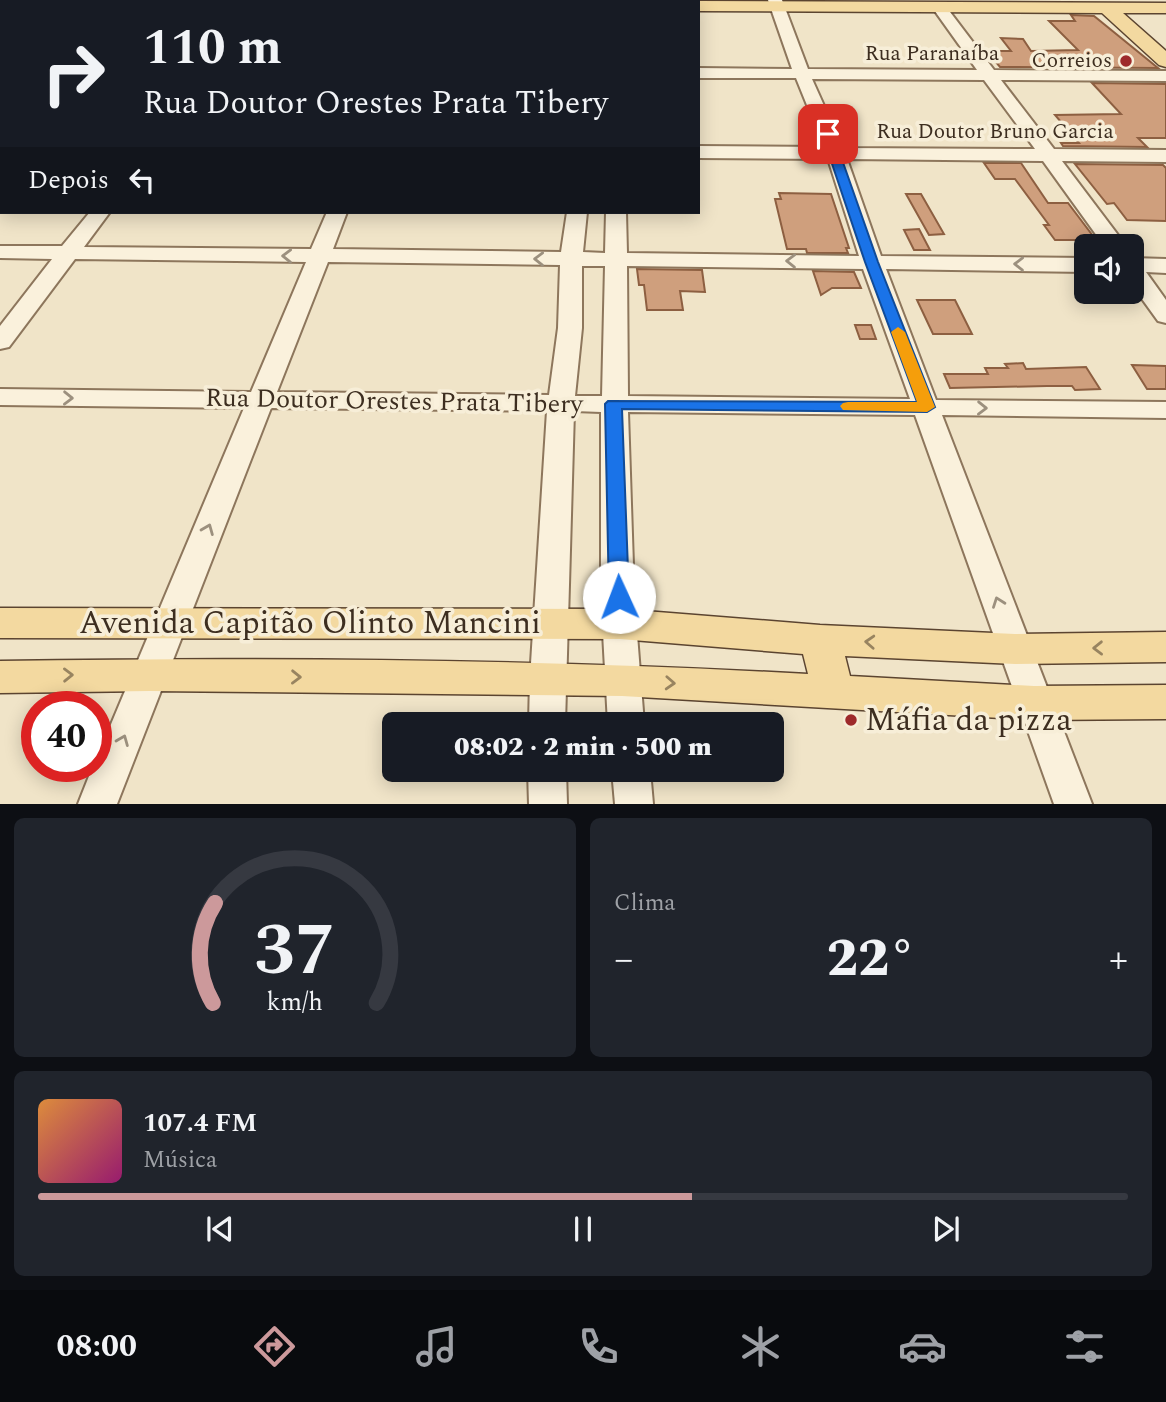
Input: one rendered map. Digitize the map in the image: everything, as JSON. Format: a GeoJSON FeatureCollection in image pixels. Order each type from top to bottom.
{"type":"FeatureCollection","features":[{"type":"Feature","properties":{"kind":"main road"},"geometry":{"type":"LineString","coordinates":[[700,12],[776,5]]}},
{"type":"Feature","properties":{"kind":"main road"},"geometry":{"type":"LineString","coordinates":[[700,6],[776,5],[862,10],[1122,12],[1166,15]]}},
{"type":"Feature","properties":{"kind":"main road"},"geometry":{"type":"LineString","coordinates":[[1122,12],[1166,8]]}},
{"type":"Feature","properties":{"kind":"main road"},"geometry":{"type":"LineString","coordinates":[[1122,12],[1160,43],[1166,61]]}},
{"type":"Feature","properties":{"kind":"main road","name":"Avenida Capitão Olinto Mancini"},"geometry":{"type":"LineString","coordinates":[[8,625],[171,622],[365,625],[620,624],[820,639],[1015,649],[1166,647]]}},
{"type":"Feature","properties":{"kind":"main road"},"geometry":{"type":"LineString","coordinates":[[358,677],[365,625]]}},
{"type":"Feature","properties":{"kind":"main road"},"geometry":{"type":"LineString","coordinates":[[820,639],[834,693]]}},
{"type":"Feature","properties":{"kind":"main road","name":"Avenida Capitão Olinto Mancini"},"geometry":{"type":"LineString","coordinates":[[0,677],[150,674],[622,680],[1034,703],[1166,702]]}},
{"type":"Feature","properties":{"kind":"street"},"geometry":{"type":"LineString","coordinates":[[1073,803],[872,262],[836,153],[776,5],[896,2],[936,9],[1051,155],[1107,234]]}},
{"type":"Feature","properties":{"kind":"street","name":"Rua Paranaíba"},"geometry":{"type":"LineString","coordinates":[[700,73],[1166,76]]}},
{"type":"Feature","properties":{"kind":"street","name":"Rua Doutor Bruno Garcia"},"geometry":{"type":"LineString","coordinates":[[700,152],[1166,156]]}},
{"type":"Feature","properties":{"kind":"street"},"geometry":{"type":"LineString","coordinates":[[0,342],[98,214]]}},
{"type":"Feature","properties":{"kind":"street"},"geometry":{"type":"LineString","coordinates":[[97,803],[336,214]]}},
{"type":"Feature","properties":{"kind":"street"},"geometry":{"type":"LineString","coordinates":[[547,712],[561,403],[570,328],[571,259],[577,214]]}},
{"type":"Feature","properties":{"kind":"street"},"geometry":{"type":"LineString","coordinates":[[616,214],[613,404],[625,712]]}},
{"type":"Feature","properties":{"kind":"street"},"geometry":{"type":"LineString","coordinates":[[0,253],[1074,265]]}},
{"type":"Feature","properties":{"kind":"street"},"geometry":{"type":"LineString","coordinates":[[1144,267],[1166,266]]}},
{"type":"Feature","properties":{"kind":"street"},"geometry":{"type":"LineString","coordinates":[[1144,284],[1166,316]]}},
{"type":"Feature","properties":{"kind":"street"},"geometry":{"type":"LineString","coordinates":[[570,328],[616,328]]}},
{"type":"Feature","properties":{"kind":"street","name":"Rua Doutor Orestes Prata Tibery"},"geometry":{"type":"LineString","coordinates":[[0,397],[1166,410]]}},
{"type":"Feature","properties":{"kind":"street"},"geometry":{"type":"LineString","coordinates":[[547,782],[548,803]]}},
{"type":"Feature","properties":{"kind":"street"},"geometry":{"type":"LineString","coordinates":[[632,782],[634,803]]}},
{"type":"Feature","properties":{"kind":"building"},"geometry":{"type":"Polygon","coordinates":[[[1071,15],[1094,16],[1158,68],[1000,67],[991,56],[996,56],[993,51],[1011,51],[1001,38],[1023,39],[1031,51],[1078,50],[1049,21],[1075,21],[1071,15]]]}},
{"type":"Feature","properties":{"kind":"building"},"geometry":{"type":"Polygon","coordinates":[[[1092,83],[1166,84],[1166,138],[1138,138],[1147,147],[1063,146],[1061,143],[1079,143],[1055,115],[1121,114],[1092,83]]]}},
{"type":"Feature","properties":{"kind":"building"},"geometry":{"type":"Polygon","coordinates":[[[984,163],[1021,163],[1048,203],[1068,203],[1091,234],[1074,234],[1074,240],[1055,240],[1044,225],[1049,225],[1015,179],[995,179],[984,163]]]}},
{"type":"Feature","properties":{"kind":"building"},"geometry":{"type":"Polygon","coordinates":[[[1075,164],[1163,165],[1166,168],[1166,221],[1127,220],[1114,203],[1107,204],[1075,164]]]}},
{"type":"Feature","properties":{"kind":"building"},"geometry":{"type":"Polygon","coordinates":[[[779,193],[831,194],[849,248],[846,248],[848,253],[807,253],[806,249],[787,249],[775,199],[781,199],[779,193]]]}},
{"type":"Feature","properties":{"kind":"building"},"geometry":{"type":"Polygon","coordinates":[[[906,194],[921,194],[944,234],[929,235],[906,194]]]}},
{"type":"Feature","properties":{"kind":"building"},"geometry":{"type":"Polygon","coordinates":[[[919,229],[930,250],[914,250],[904,230],[919,229]]]}},
{"type":"Feature","properties":{"kind":"building"},"geometry":{"type":"Polygon","coordinates":[[[637,269],[702,270],[705,292],[680,291],[683,310],[647,310],[644,285],[639,285],[637,269]]]}},
{"type":"Feature","properties":{"kind":"building"},"geometry":{"type":"Polygon","coordinates":[[[813,271],[854,272],[861,288],[832,288],[821,295],[813,271]]]}},
{"type":"Feature","properties":{"kind":"building"},"geometry":{"type":"Polygon","coordinates":[[[917,300],[955,300],[972,334],[933,334],[917,300]]]}},
{"type":"Feature","properties":{"kind":"building"},"geometry":{"type":"Polygon","coordinates":[[[855,325],[871,325],[876,339],[860,339],[855,325]]]}},
{"type":"Feature","properties":{"kind":"building"},"geometry":{"type":"Polygon","coordinates":[[[1023,363],[1026,369],[1086,367],[1100,389],[1075,390],[1072,386],[950,388],[944,374],[988,374],[985,368],[1008,368],[1005,364],[1023,363]]]}},
{"type":"Feature","properties":{"kind":"building"},"geometry":{"type":"Polygon","coordinates":[[[1132,365],[1166,366],[1166,389],[1147,389],[1132,365]]]}},
{"type":"Feature","properties":{"kind":"slow traffic"},"geometry":{"type":"LineString","coordinates":[[848,406],[927,407],[898,332]]}},
{"type":"Feature","properties":{"kind":"place","name":"Correios"},"geometry":{"type":"Point","coordinates":[1126,61]}},
{"type":"Feature","properties":{"kind":"place","name":"Máfia da pizza"},"geometry":{"type":"Point","coordinates":[851,720]}},
{"type":"Feature","properties":{"kind":"route"},"geometry":{"type":"LineString","coordinates":[[619,597],[613,404],[927,407],[872,262],[828,134]]}}]}
